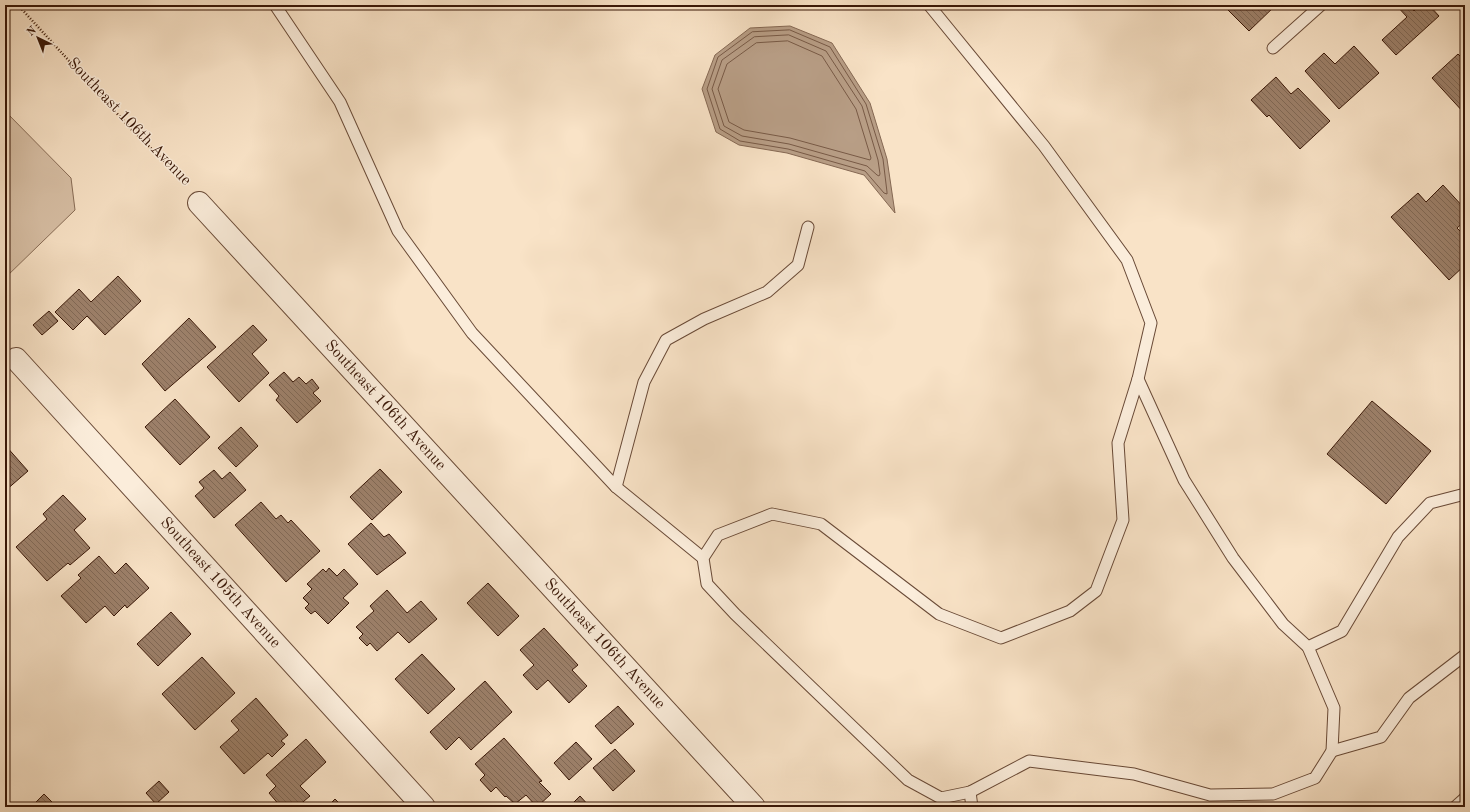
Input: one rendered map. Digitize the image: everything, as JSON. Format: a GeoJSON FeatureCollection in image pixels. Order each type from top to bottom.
{"type":"FeatureCollection","features":[{"type":"Feature","properties":{"kind":"street","name":"Southeast 106th Avenue"},"geometry":{"type":"LineString","coordinates":[[200,203],[754,807]]}},
{"type":"Feature","properties":{"kind":"street","name":"Southeast 105th Avenue"},"geometry":{"type":"LineString","coordinates":[[16,360],[424,807]]}},
{"type":"Feature","properties":{"kind":"lane"},"geometry":{"type":"LineString","coordinates":[[275,5],[340,102],[398,231],[472,333],[616,487],[703,558]]}},
{"type":"Feature","properties":{"kind":"lane"},"geometry":{"type":"LineString","coordinates":[[929,5],[1044,146],[1127,260],[1151,324],[1138,379],[1118,443],[1124,520],[1096,591],[1070,611],[1001,638],[939,614],[821,524],[772,514],[718,535],[703,558],[707,584],[734,614],[908,780],[941,798],[970,792],[1029,761],[1134,774],[1210,795],[1272,794],[1315,778],[1332,751],[1334,708],[1308,647],[1283,624],[1233,558],[1184,480],[1138,379]]}},
{"type":"Feature","properties":{"kind":"lane"},"geometry":{"type":"LineString","coordinates":[[1273,48],[1321,5]]}},
{"type":"Feature","properties":{"kind":"lane"},"geometry":{"type":"LineString","coordinates":[[616,487],[644,382],[666,340],[704,319],[767,292],[798,265],[808,227]]}},
{"type":"Feature","properties":{"kind":"lane"},"geometry":{"type":"LineString","coordinates":[[1308,647],[1342,631],[1398,537],[1430,504],[1465,494]]}},
{"type":"Feature","properties":{"kind":"lane"},"geometry":{"type":"LineString","coordinates":[[1332,751],[1381,737],[1409,698],[1465,655]]}},
{"type":"Feature","properties":{"kind":"lane"},"geometry":{"type":"LineString","coordinates":[[970,792],[972,807]]}},
{"type":"Feature","properties":{"kind":"lane"},"geometry":{"type":"LineString","coordinates":[[1455,807],[1465,798]]}},
{"type":"Feature","properties":{"kind":"path","name":"Southeast 106th Avenue"},"geometry":{"type":"LineString","coordinates":[[18,5],[133,131],[165,162],[182,174],[197,194],[200,203]]}},
{"type":"Feature","properties":{"kind":"shaded area"},"geometry":{"type":"Polygon","coordinates":[[[5,111],[71,178],[75,210],[5,278],[5,111]]]}},
{"type":"Feature","properties":{"kind":"water"},"geometry":{"type":"Polygon","coordinates":[[[790,26],[832,43],[870,103],[887,159],[895,213],[864,175],[787,153],[739,145],[716,132],[702,89],[715,55],[750,28],[790,26]]]}},
{"type":"Feature","properties":{"kind":"building"},"geometry":{"type":"Polygon","coordinates":[[[1223,5],[1276,5],[1249,31],[1223,5]]]}},
{"type":"Feature","properties":{"kind":"building"},"geometry":{"type":"Polygon","coordinates":[[[1396,5],[1409,5],[1414,11],[1420,5],[1429,5],[1439,16],[1396,55],[1382,40],[1407,17],[1396,5]]]}},
{"type":"Feature","properties":{"kind":"building"},"geometry":{"type":"Polygon","coordinates":[[[1354,46],[1379,73],[1339,109],[1305,71],[1324,53],[1335,64],[1354,46]]]}},
{"type":"Feature","properties":{"kind":"building"},"geometry":{"type":"Polygon","coordinates":[[[1458,54],[1465,61],[1465,114],[1432,78],[1458,54]]]}},
{"type":"Feature","properties":{"kind":"building"},"geometry":{"type":"Polygon","coordinates":[[[1276,77],[1291,94],[1298,88],[1330,121],[1300,149],[1269,115],[1267,117],[1251,100],[1276,77]]]}},
{"type":"Feature","properties":{"kind":"building"},"geometry":{"type":"Polygon","coordinates":[[[1443,185],[1465,209],[1465,221],[1457,228],[1465,236],[1465,265],[1449,280],[1391,217],[1418,193],[1426,202],[1443,185]]]}},
{"type":"Feature","properties":{"kind":"building"},"geometry":{"type":"Polygon","coordinates":[[[118,276],[141,301],[105,335],[87,316],[73,330],[55,312],[79,289],[91,302],[118,276]]]}},
{"type":"Feature","properties":{"kind":"building"},"geometry":{"type":"Polygon","coordinates":[[[49,311],[58,321],[42,335],[33,325],[49,311]]]}},
{"type":"Feature","properties":{"kind":"building"},"geometry":{"type":"Polygon","coordinates":[[[189,318],[216,347],[165,391],[142,364],[189,318]]]}},
{"type":"Feature","properties":{"kind":"building"},"geometry":{"type":"Polygon","coordinates":[[[253,325],[267,340],[252,354],[269,373],[239,402],[207,367],[253,325]]]}},
{"type":"Feature","properties":{"kind":"building"},"geometry":{"type":"Polygon","coordinates":[[[284,372],[293,382],[299,377],[306,384],[312,379],[319,388],[313,393],[321,401],[297,423],[276,400],[279,396],[269,385],[284,372]]]}},
{"type":"Feature","properties":{"kind":"building"},"geometry":{"type":"Polygon","coordinates":[[[175,399],[210,437],[180,465],[145,427],[175,399]]]}},
{"type":"Feature","properties":{"kind":"building"},"geometry":{"type":"Polygon","coordinates":[[[1372,401],[1431,451],[1386,504],[1327,454],[1372,401]]]}},
{"type":"Feature","properties":{"kind":"building"},"geometry":{"type":"Polygon","coordinates":[[[241,427],[258,446],[236,467],[218,448],[241,427]]]}},
{"type":"Feature","properties":{"kind":"building"},"geometry":{"type":"Polygon","coordinates":[[[5,445],[28,471],[5,491],[5,445]]]}},
{"type":"Feature","properties":{"kind":"building"},"geometry":{"type":"Polygon","coordinates":[[[380,469],[402,492],[372,520],[350,497],[380,469]]]}},
{"type":"Feature","properties":{"kind":"building"},"geometry":{"type":"Polygon","coordinates":[[[214,470],[222,479],[230,472],[246,490],[214,518],[195,496],[204,488],[199,482],[214,470]]]}},
{"type":"Feature","properties":{"kind":"building"},"geometry":{"type":"Polygon","coordinates":[[[63,495],[86,519],[74,530],[90,548],[70,565],[68,563],[47,581],[16,547],[47,519],[43,514],[63,495]]]}},
{"type":"Feature","properties":{"kind":"building"},"geometry":{"type":"Polygon","coordinates":[[[261,502],[276,519],[281,515],[288,523],[291,520],[320,551],[286,582],[235,525],[261,502]]]}},
{"type":"Feature","properties":{"kind":"building"},"geometry":{"type":"Polygon","coordinates":[[[371,523],[384,537],[389,534],[406,553],[377,575],[348,544],[371,523]]]}},
{"type":"Feature","properties":{"kind":"building"},"geometry":{"type":"Polygon","coordinates":[[[99,556],[115,574],[126,563],[149,588],[127,608],[125,605],[114,616],[105,606],[86,623],[61,596],[81,578],[78,575],[99,556]]]}},
{"type":"Feature","properties":{"kind":"building"},"geometry":{"type":"Polygon","coordinates":[[[329,568],[337,576],[344,569],[358,584],[343,598],[349,603],[328,624],[315,611],[311,614],[305,608],[309,604],[303,598],[312,589],[307,584],[323,569],[326,572],[329,568]]]}},
{"type":"Feature","properties":{"kind":"building"},"geometry":{"type":"Polygon","coordinates":[[[488,583],[519,616],[498,636],[467,603],[488,583]]]}},
{"type":"Feature","properties":{"kind":"building"},"geometry":{"type":"Polygon","coordinates":[[[387,590],[407,613],[421,601],[437,619],[409,643],[398,632],[377,651],[370,643],[367,646],[359,638],[363,634],[356,627],[374,611],[370,606],[387,590]]]}},
{"type":"Feature","properties":{"kind":"building"},"geometry":{"type":"Polygon","coordinates":[[[171,612],[191,634],[158,666],[137,644],[171,612]]]}},
{"type":"Feature","properties":{"kind":"building"},"geometry":{"type":"Polygon","coordinates":[[[544,628],[578,665],[572,670],[587,686],[569,703],[548,680],[537,690],[523,675],[534,665],[520,650],[544,628]]]}},
{"type":"Feature","properties":{"kind":"building"},"geometry":{"type":"Polygon","coordinates":[[[422,654],[455,689],[428,714],[395,679],[422,654]]]}},
{"type":"Feature","properties":{"kind":"building"},"geometry":{"type":"Polygon","coordinates":[[[202,657],[235,693],[195,730],[162,694],[202,657]]]}},
{"type":"Feature","properties":{"kind":"building"},"geometry":{"type":"Polygon","coordinates":[[[485,681],[512,712],[471,750],[459,737],[446,750],[430,732],[485,681]]]}},
{"type":"Feature","properties":{"kind":"building"},"geometry":{"type":"Polygon","coordinates":[[[256,698],[288,735],[281,741],[285,744],[272,757],[268,753],[244,774],[220,747],[239,730],[231,721],[256,698]]]}},
{"type":"Feature","properties":{"kind":"building"},"geometry":{"type":"Polygon","coordinates":[[[618,706],[634,724],[611,744],[595,726],[618,706]]]}},
{"type":"Feature","properties":{"kind":"building"},"geometry":{"type":"Polygon","coordinates":[[[504,738],[542,781],[539,782],[551,794],[537,807],[526,795],[515,804],[506,796],[505,797],[496,787],[491,792],[480,780],[485,775],[475,764],[504,738]]]}},
{"type":"Feature","properties":{"kind":"building"},"geometry":{"type":"Polygon","coordinates":[[[306,739],[326,762],[300,786],[310,796],[297,807],[281,807],[269,793],[276,786],[266,775],[306,739]]]}},
{"type":"Feature","properties":{"kind":"building"},"geometry":{"type":"Polygon","coordinates":[[[576,742],[592,759],[569,780],[554,763],[576,742]]]}},
{"type":"Feature","properties":{"kind":"building"},"geometry":{"type":"Polygon","coordinates":[[[615,749],[635,771],[613,791],[593,768],[615,749]]]}},
{"type":"Feature","properties":{"kind":"building"},"geometry":{"type":"Polygon","coordinates":[[[159,781],[169,792],[156,804],[146,793],[159,781]]]}},
{"type":"Feature","properties":{"kind":"building"},"geometry":{"type":"Polygon","coordinates":[[[44,794],[52,802],[47,807],[38,807],[35,803],[44,794]]]}},
{"type":"Feature","properties":{"kind":"building"},"geometry":{"type":"Polygon","coordinates":[[[580,796],[590,807],[569,807],[580,796]]]}},
{"type":"Feature","properties":{"kind":"building"},"geometry":{"type":"Polygon","coordinates":[[[335,799],[343,807],[327,807],[335,799]]]}}]}
